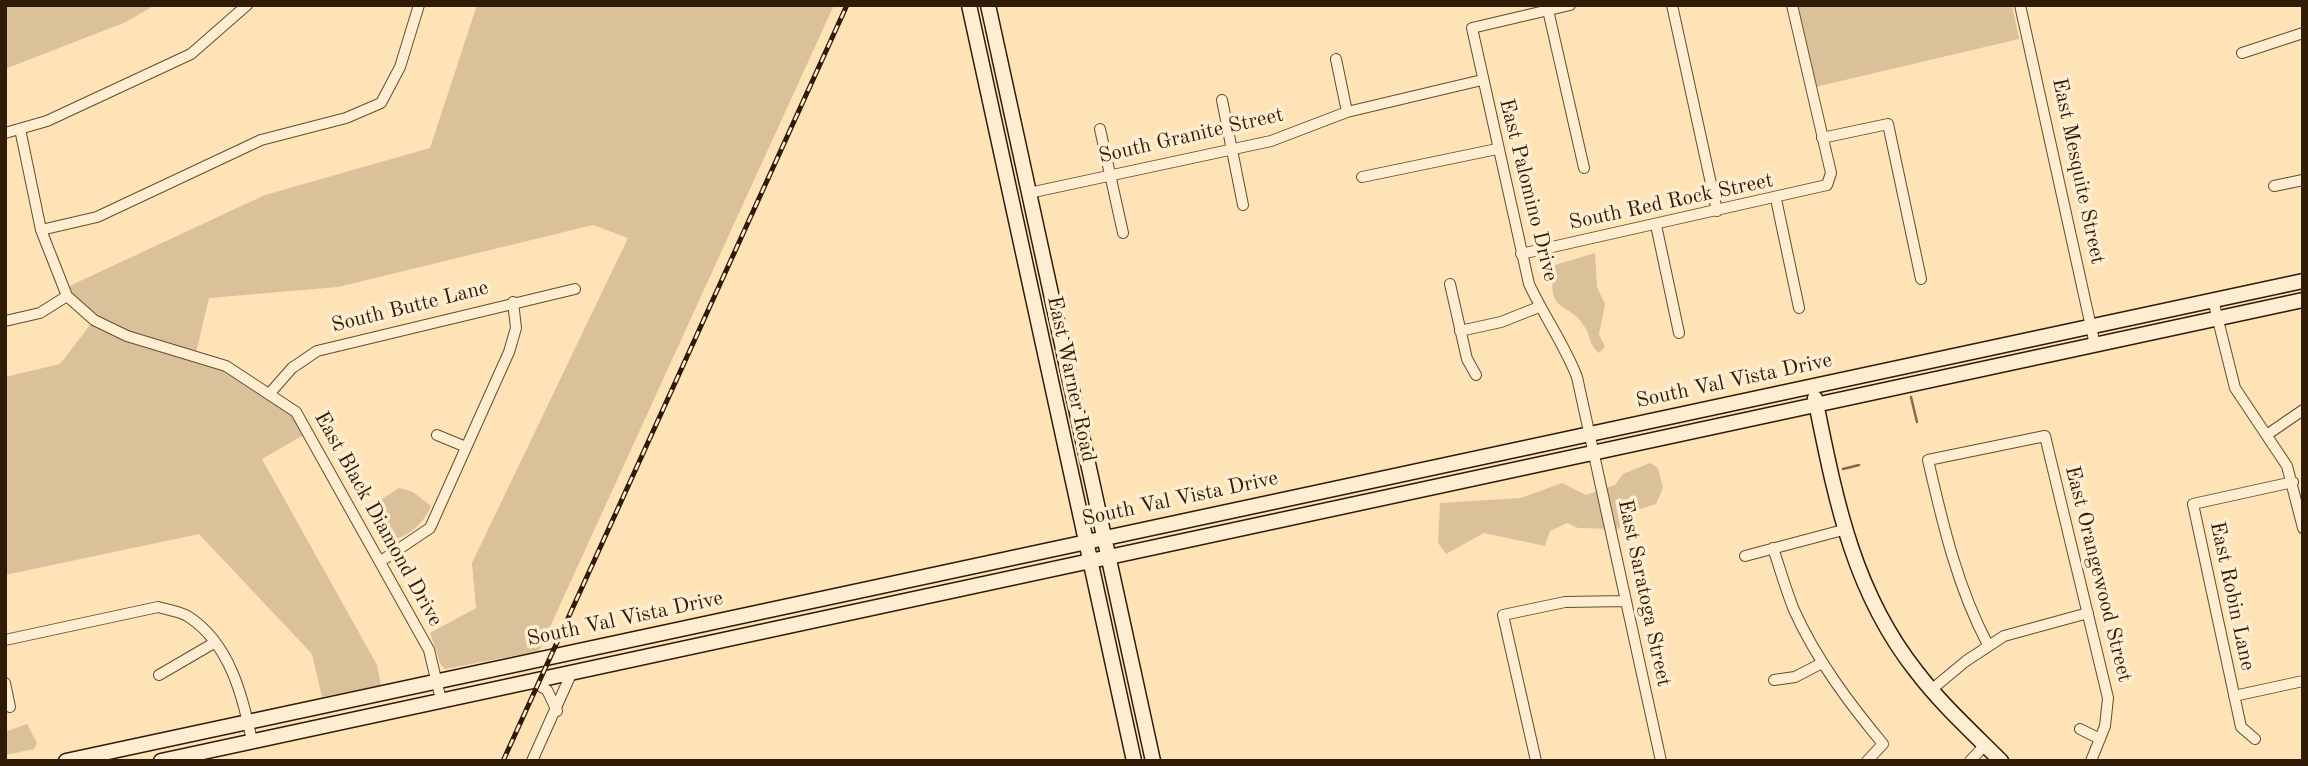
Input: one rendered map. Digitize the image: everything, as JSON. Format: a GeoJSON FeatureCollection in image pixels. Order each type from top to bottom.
{"type":"FeatureCollection","features":[{"type":"Feature","properties":{"kind":"main road","name":"East Warner Road"},"geometry":{"type":"LineString","coordinates":[[969,5],[1134,761]]}},
{"type":"Feature","properties":{"kind":"main road","name":"East Warner Road"},"geometry":{"type":"LineString","coordinates":[[988,5],[1153,761]]}},
{"type":"Feature","properties":{"kind":"main road"},"geometry":{"type":"LineString","coordinates":[[978,49],[997,45]]}},
{"type":"Feature","properties":{"kind":"main road"},"geometry":{"type":"LineString","coordinates":[[995,125],[1017,187],[1029,193]]}},
{"type":"Feature","properties":{"kind":"main road","name":"South Val Vista Drive"},"geometry":{"type":"LineString","coordinates":[[66,761],[1084,540],[2303,281]]}},
{"type":"Feature","properties":{"kind":"main road","name":"South Val Vista Drive"},"geometry":{"type":"LineString","coordinates":[[161,761],[2303,300]]}},
{"type":"Feature","properties":{"kind":"main road"},"geometry":{"type":"LineString","coordinates":[[1037,320],[1057,314]]}},
{"type":"Feature","properties":{"kind":"main road"},"geometry":{"type":"LineString","coordinates":[[1813,385],[1843,530],[1863,586],[1883,625],[1931,690],[2001,761]]}},
{"type":"Feature","properties":{"kind":"main road"},"geometry":{"type":"LineString","coordinates":[[1323,491],[1326,511]]}},
{"type":"Feature","properties":{"kind":"main road"},"geometry":{"type":"LineString","coordinates":[[812,601],[816,620]]}},
{"type":"Feature","properties":{"kind":"main road"},"geometry":{"type":"LineString","coordinates":[[606,645],[610,665]]}},
{"type":"Feature","properties":{"kind":"main road"},"geometry":{"type":"LineString","coordinates":[[1128,736],[1147,732]]}},
{"type":"Feature","properties":{"kind":"street"},"geometry":{"type":"LineString","coordinates":[[5,132],[47,121],[191,54],[247,5]]}},
{"type":"Feature","properties":{"kind":"street"},"geometry":{"type":"LineString","coordinates":[[41,230],[97,218],[261,140],[346,118],[381,103],[400,67],[419,5]]}},
{"type":"Feature","properties":{"kind":"street"},"geometry":{"type":"LineString","coordinates":[[1570,5],[1548,10],[1584,168]]}},
{"type":"Feature","properties":{"kind":"street"},"geometry":{"type":"LineString","coordinates":[[1672,5],[1717,211]]}},
{"type":"Feature","properties":{"kind":"street"},"geometry":{"type":"LineString","coordinates":[[1793,5],[1822,138],[1888,124],[1921,279]]}},
{"type":"Feature","properties":{"kind":"street","name":"East Mesquite Street"},"geometry":{"type":"LineString","coordinates":[[2020,5],[2095,345]]}},
{"type":"Feature","properties":{"kind":"street","name":"East Palomino Drive"},"geometry":{"type":"LineString","coordinates":[[1548,10],[1472,28],[1521,254],[1539,307],[1565,347],[1577,377],[1590,434]]}},
{"type":"Feature","properties":{"kind":"street"},"geometry":{"type":"LineString","coordinates":[[2242,53],[2303,33]]}},
{"type":"Feature","properties":{"kind":"street"},"geometry":{"type":"LineString","coordinates":[[1336,59],[1346,112]]}},
{"type":"Feature","properties":{"kind":"street","name":"South Granite Street"},"geometry":{"type":"LineString","coordinates":[[1029,193],[1283,138],[1346,112],[1482,80]]}},
{"type":"Feature","properties":{"kind":"street"},"geometry":{"type":"LineString","coordinates":[[1222,100],[1243,205]]}},
{"type":"Feature","properties":{"kind":"street","name":"East Black Diamond Drive"},"geometry":{"type":"LineString","coordinates":[[20,129],[41,230],[66,296],[94,320],[127,336],[226,366],[296,412],[429,650],[441,700]]}},
{"type":"Feature","properties":{"kind":"street"},"geometry":{"type":"LineString","coordinates":[[1100,129],[1123,233]]}},
{"type":"Feature","properties":{"kind":"street","name":"South Red Rock Street"},"geometry":{"type":"LineString","coordinates":[[1521,254],[1776,199],[1828,185],[1831,173],[1822,138]]}},
{"type":"Feature","properties":{"kind":"street"},"geometry":{"type":"LineString","coordinates":[[1362,177],[1497,149]]}},
{"type":"Feature","properties":{"kind":"street"},"geometry":{"type":"LineString","coordinates":[[2274,186],[2303,180]]}},
{"type":"Feature","properties":{"kind":"street"},"geometry":{"type":"LineString","coordinates":[[1776,199],[1799,308]]}},
{"type":"Feature","properties":{"kind":"street"},"geometry":{"type":"LineString","coordinates":[[1656,225],[1679,333]]}},
{"type":"Feature","properties":{"kind":"street"},"geometry":{"type":"LineString","coordinates":[[1450,284],[1467,359],[1476,375]]}},
{"type":"Feature","properties":{"kind":"street","name":"South Butte Lane"},"geometry":{"type":"LineString","coordinates":[[270,393],[292,368],[317,351],[575,289]]}},
{"type":"Feature","properties":{"kind":"street"},"geometry":{"type":"LineString","coordinates":[[5,321],[40,313],[66,296]]}},
{"type":"Feature","properties":{"kind":"street"},"geometry":{"type":"LineString","coordinates":[[2213,300],[2235,388],[2269,434],[2287,466],[2303,528]]}},
{"type":"Feature","properties":{"kind":"street"},"geometry":{"type":"LineString","coordinates":[[381,561],[430,527],[509,352],[516,328],[513,302]]}},
{"type":"Feature","properties":{"kind":"street"},"geometry":{"type":"LineString","coordinates":[[1460,331],[1501,322],[1539,307]]}},
{"type":"Feature","properties":{"kind":"street"},"geometry":{"type":"LineString","coordinates":[[2269,434],[2303,410]]}},
{"type":"Feature","properties":{"kind":"street","name":"East Saratoga Street"},"geometry":{"type":"LineString","coordinates":[[1590,434],[1661,761]]}},
{"type":"Feature","properties":{"kind":"street"},"geometry":{"type":"LineString","coordinates":[[437,435],[466,447]]}},
{"type":"Feature","properties":{"kind":"street","name":"East Orangewood Street"},"geometry":{"type":"LineString","coordinates":[[1988,645],[1966,603],[1949,550],[1928,460],[2045,436],[2108,698],[2101,739],[2091,761]]}},
{"type":"Feature","properties":{"kind":"street","name":"East Robin Lane"},"geometry":{"type":"LineString","coordinates":[[2255,738],[2241,727],[2193,504],[2293,482]]}},
{"type":"Feature","properties":{"kind":"street"},"geometry":{"type":"LineString","coordinates":[[1745,556],[1843,530]]}},
{"type":"Feature","properties":{"kind":"street"},"geometry":{"type":"LineString","coordinates":[[1773,548],[1794,610],[1822,663],[1850,704],[1883,744],[1867,761]]}},
{"type":"Feature","properties":{"kind":"street"},"geometry":{"type":"LineString","coordinates":[[1536,761],[1503,615],[1565,602],[1626,601]]}},
{"type":"Feature","properties":{"kind":"street"},"geometry":{"type":"LineString","coordinates":[[5,640],[158,607],[188,617],[214,643],[238,684],[252,741]]}},
{"type":"Feature","properties":{"kind":"street"},"geometry":{"type":"LineString","coordinates":[[1931,690],[1988,645],[2004,636],[2088,614]]}},
{"type":"Feature","properties":{"kind":"street"},"geometry":{"type":"LineString","coordinates":[[159,676],[214,643]]}},
{"type":"Feature","properties":{"kind":"street"},"geometry":{"type":"LineString","coordinates":[[1774,680],[1795,677],[1822,663]]}},
{"type":"Feature","properties":{"kind":"street"},"geometry":{"type":"LineString","coordinates":[[532,761],[572,672]]}},
{"type":"Feature","properties":{"kind":"street"},"geometry":{"type":"LineString","coordinates":[[531,681],[547,690],[557,710]]}},
{"type":"Feature","properties":{"kind":"street"},"geometry":{"type":"LineString","coordinates":[[2234,696],[2303,681]]}},
{"type":"Feature","properties":{"kind":"street"},"geometry":{"type":"LineString","coordinates":[[5,683],[10,706]]}},
{"type":"Feature","properties":{"kind":"street"},"geometry":{"type":"LineString","coordinates":[[2080,729],[2101,739]]}},
{"type":"Feature","properties":{"kind":"street"},"geometry":{"type":"LineString","coordinates":[[1970,761],[1985,745]]}},
{"type":"Feature","properties":{"kind":"shaded area"},"geometry":{"type":"Polygon","coordinates":[[[5,5],[155,5],[126,22],[5,69],[5,5]]]}},
{"type":"Feature","properties":{"kind":"shaded area"},"geometry":{"type":"Polygon","coordinates":[[[477,5],[834,5],[539,651],[445,669],[440,663],[430,633],[476,608],[472,563],[628,238],[593,225],[338,287],[209,298],[195,357],[226,366],[296,412],[307,433],[262,459],[377,665],[381,685],[322,697],[312,654],[199,534],[5,575],[5,377],[60,364],[94,320],[63,289],[265,195],[430,148],[477,5]]]}},
{"type":"Feature","properties":{"kind":"shaded area"},"geometry":{"type":"Polygon","coordinates":[[[1792,5],[2012,5],[2019,39],[1811,88],[1792,5]]]}},
{"type":"Feature","properties":{"kind":"shaded area"},"geometry":{"type":"Polygon","coordinates":[[[1595,253],[1597,287],[1605,304],[1599,334],[1605,347],[1599,353],[1580,320],[1560,305],[1553,293],[1555,265],[1595,253]]]}},
{"type":"Feature","properties":{"kind":"shaded area"},"geometry":{"type":"Polygon","coordinates":[[[1650,463],[1658,468],[1663,488],[1656,504],[1633,511],[1618,529],[1578,528],[1567,523],[1550,531],[1545,546],[1484,533],[1446,554],[1438,543],[1440,503],[1521,498],[1562,483],[1586,495],[1615,485],[1623,474],[1650,463]]]}},
{"type":"Feature","properties":{"kind":"shaded area"},"geometry":{"type":"Polygon","coordinates":[[[399,488],[413,492],[431,506],[423,520],[412,531],[383,542],[365,510],[399,488]]]}},
{"type":"Feature","properties":{"kind":"shaded area"},"geometry":{"type":"Polygon","coordinates":[[[27,724],[37,743],[34,749],[5,755],[5,732],[27,724]]]}},
{"type":"Feature","properties":{"kind":"waterway"},"geometry":{"type":"LineString","coordinates":[[1911,397],[1917,422]]}},
{"type":"Feature","properties":{"kind":"waterway"},"geometry":{"type":"LineString","coordinates":[[1843,469],[1859,465]]}},
{"type":"Feature","properties":{"kind":"railway"},"geometry":{"type":"LineString","coordinates":[[503,761],[847,5]]}}]}
